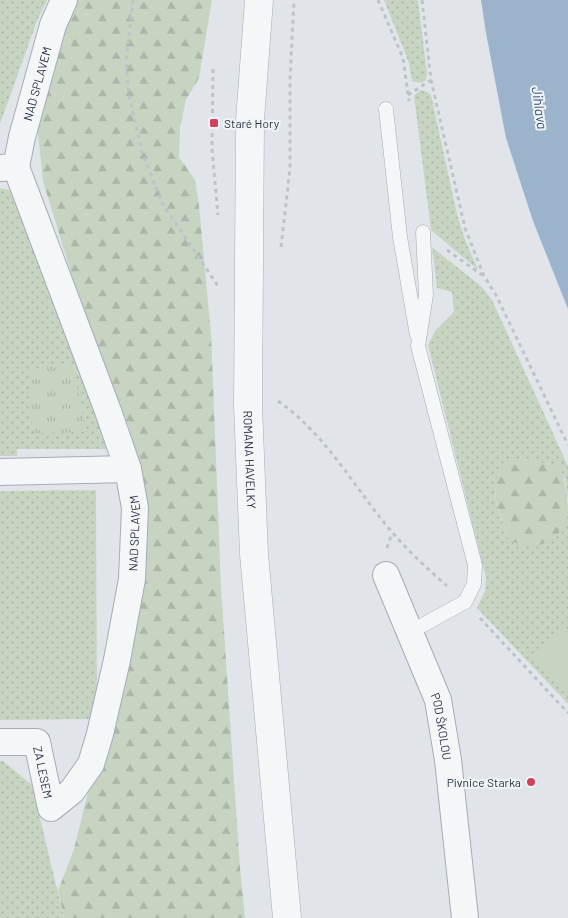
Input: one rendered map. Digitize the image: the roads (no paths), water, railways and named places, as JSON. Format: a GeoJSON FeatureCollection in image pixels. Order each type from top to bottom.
{"type":"FeatureCollection","features":[{"type":"Feature","properties":{"kind":"street","name":"NAD SPLAVEM"},"geometry":{"type":"LineString","coordinates":[[51,808],[72,791],[92,764],[118,660],[132,579],[136,508],[128,469],[108,411],[8,168],[22,137],[53,25],[64,0]]}},
{"type":"Feature","properties":{"kind":"street","name":"ROMANA HAVELKY"},"geometry":{"type":"LineString","coordinates":[[259,0],[250,120],[248,406],[254,554],[287,918]]}},
{"type":"Feature","properties":{"kind":"street"},"geometry":{"type":"LineString","coordinates":[[0,472],[128,469]]}},
{"type":"Feature","properties":{"kind":"street","name":"POD ŠKOLOU"},"geometry":{"type":"LineString","coordinates":[[386,575],[438,700],[448,760],[465,918]]}},
{"type":"Feature","properties":{"kind":"street","name":"ZA LESEM"},"geometry":{"type":"LineString","coordinates":[[0,742],[37,742],[51,808]]}},
{"type":"Feature","properties":{"kind":"lane"},"geometry":{"type":"LineString","coordinates":[[386,109],[400,237],[418,346],[475,565],[474,584],[465,602],[410,632]]}},
{"type":"Feature","properties":{"kind":"lane"},"geometry":{"type":"LineString","coordinates":[[418,346],[426,295],[423,232]]}},
{"type":"Feature","properties":{"kind":"water","name":"Jihlava"},"geometry":{"type":"Polygon","coordinates":[[[481,0],[568,0],[568,309],[533,221],[506,138],[481,0]]]}},
{"type":"Feature","properties":{"kind":"place","name":"Staré Hory"},"geometry":{"type":"Point","coordinates":[214,123]}},
{"type":"Feature","properties":{"kind":"place","name":"Pivnice Starka"},"geometry":{"type":"Point","coordinates":[531,782]}}]}
